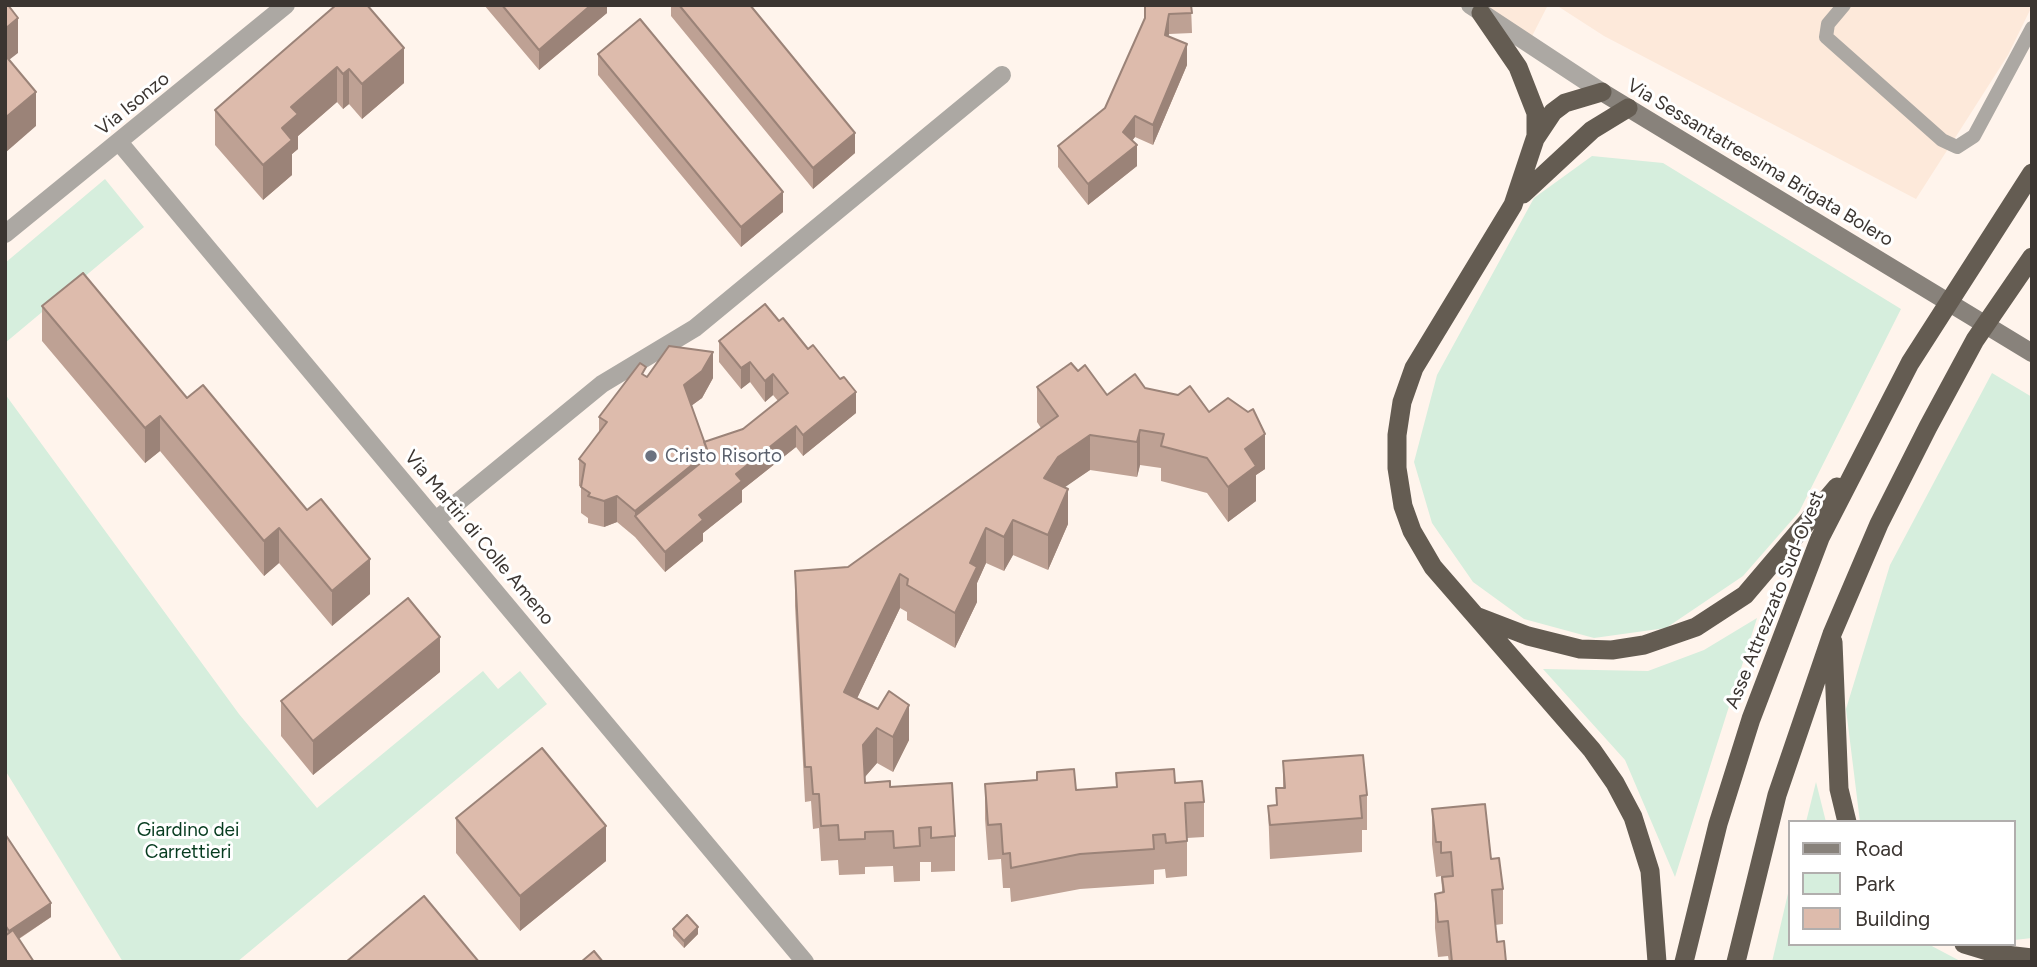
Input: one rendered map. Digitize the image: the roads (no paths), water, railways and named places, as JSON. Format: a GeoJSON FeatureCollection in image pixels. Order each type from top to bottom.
{"type":"FeatureCollection","features":[{"type":"Feature","properties":{"kind":"highway"},"geometry":{"type":"LineString","coordinates":[[1476,9],[1518,67],[1535,114],[1535,139]]}},
{"type":"Feature","properties":{"kind":"highway"},"geometry":{"type":"LineString","coordinates":[[1602,92],[1565,103],[1553,112],[1535,139],[1513,205],[1414,368],[1402,402],[1396,435],[1397,468],[1403,506],[1412,531],[1433,568],[1534,687],[1592,750],[1633,817],[1651,879],[1657,962]]}},
{"type":"Feature","properties":{"kind":"highway"},"geometry":{"type":"LineString","coordinates":[[1513,205],[1569,148],[1628,108]]}},
{"type":"Feature","properties":{"kind":"highway"},"geometry":{"type":"LineString","coordinates":[[2014,197],[2032,160]]}},
{"type":"Feature","properties":{"kind":"highway","name":"Asse Attrezzato Sud-Ovest"},"geometry":{"type":"LineString","coordinates":[[1684,962],[1718,824],[1751,719],[1820,538],[1910,363],[2014,197],[2032,173]]}},
{"type":"Feature","properties":{"kind":"highway"},"geometry":{"type":"LineString","coordinates":[[1736,962],[1777,794],[1832,634],[1880,524],[1928,427],[1975,340],[2032,257]]}},
{"type":"Feature","properties":{"kind":"highway"},"geometry":{"type":"LineString","coordinates":[[1475,616],[1528,636],[1580,649],[1612,650],[1644,645],[1696,627],[1745,595],[1855,466]]}},
{"type":"Feature","properties":{"kind":"highway"},"geometry":{"type":"LineString","coordinates":[[1832,634],[1839,789],[1847,820]]}},
{"type":"Feature","properties":{"kind":"highway"},"geometry":{"type":"LineString","coordinates":[[1971,946],[1997,954],[2032,958]]}},
{"type":"Feature","properties":{"kind":"main road","name":"Via Sessantatreesima Brigata Bolero"},"geometry":{"type":"LineString","coordinates":[[1602,92],[2032,353]]}},
{"type":"Feature","properties":{"kind":"street","name":"Via Isonzo"},"geometry":{"type":"LineString","coordinates":[[5,234],[286,5]]}},
{"type":"Feature","properties":{"kind":"street","name":"Via Sessantatreesima Brigata Bolero"},"geometry":{"type":"LineString","coordinates":[[1476,9],[1602,92]]}},
{"type":"Feature","properties":{"kind":"street"},"geometry":{"type":"LineString","coordinates":[[436,520],[602,384],[695,328],[1002,75]]}},
{"type":"Feature","properties":{"kind":"street","name":"Via Martiri di Colle Ameno"},"geometry":{"type":"LineString","coordinates":[[119,142],[804,962]]}},
{"type":"Feature","properties":{"kind":"lane"},"geometry":{"type":"LineString","coordinates":[[1844,5],[1828,24],[1826,37],[1942,140],[1957,147],[1974,136],[2032,28]]}},
{"type":"Feature","properties":{"kind":"place","name":"Cristo Risorto"},"geometry":{"type":"Point","coordinates":[651,456]}},
{"type":"Feature","properties":{"kind":"park label","name":"Giardino dei Carrettieri"},"geometry":{"type":"Point","coordinates":[188,841]}}]}
